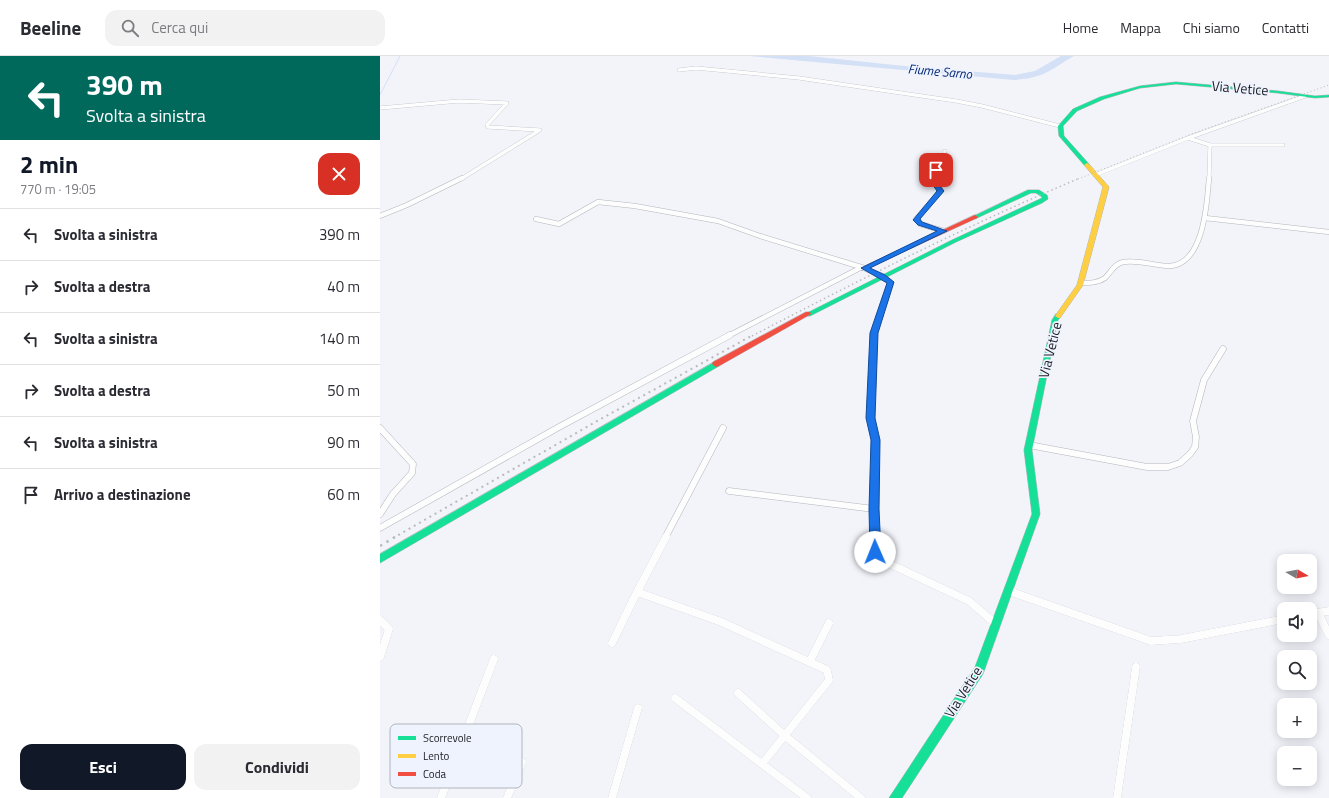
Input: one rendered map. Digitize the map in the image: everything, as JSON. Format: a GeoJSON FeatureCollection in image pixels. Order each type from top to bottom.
{"type":"FeatureCollection","features":[{"type":"Feature","properties":{"kind":"street"},"geometry":{"type":"LineString","coordinates":[[679,70],[696,68],[818,80],[975,105],[1060,126]]}},
{"type":"Feature","properties":{"kind":"street","name":"Via Vetice"},"geometry":{"type":"LineString","coordinates":[[895,798],[979,670],[1036,514],[1028,450],[1055,320],[1081,283],[1106,187],[1062,136],[1060,126],[1074,110],[1102,98],[1140,87],[1176,83],[1305,96],[1329,96]]}},
{"type":"Feature","properties":{"kind":"street"},"geometry":{"type":"LineString","coordinates":[[1095,174],[1188,138],[1305,96]]}},
{"type":"Feature","properties":{"kind":"street"},"geometry":{"type":"LineString","coordinates":[[380,108],[429,102],[484,100],[507,103],[487,126],[488,127],[540,130],[457,181],[380,216]]}},
{"type":"Feature","properties":{"kind":"street"},"geometry":{"type":"LineString","coordinates":[[1188,138],[1210,145],[1283,145]]}},
{"type":"Feature","properties":{"kind":"street"},"geometry":{"type":"LineString","coordinates":[[1081,283],[1094,284],[1100,282],[1116,265],[1124,262],[1143,262],[1171,266],[1181,264],[1192,255],[1196,249],[1205,218],[1210,145]]}},
{"type":"Feature","properties":{"kind":"street"},"geometry":{"type":"LineString","coordinates":[[944,231],[920,224],[916,220],[940,191],[933,179],[945,151]]}},
{"type":"Feature","properties":{"kind":"street"},"geometry":{"type":"LineString","coordinates":[[380,528],[622,392],[781,308],[863,268],[1030,191],[1037,191],[1045,196],[1045,199],[1040,202],[920,257],[741,351],[660,396],[380,559]]}},
{"type":"Feature","properties":{"kind":"street"},"geometry":{"type":"LineString","coordinates":[[536,219],[559,224],[598,202],[635,206],[718,221],[760,236],[863,268],[883,276],[891,282],[874,333],[870,418],[876,440],[874,509],[875,552],[888,563],[969,601],[996,624]]}},
{"type":"Feature","properties":{"kind":"street"},"geometry":{"type":"LineString","coordinates":[[1205,218],[1329,232]]}},
{"type":"Feature","properties":{"kind":"street"},"geometry":{"type":"LineString","coordinates":[[1029,446],[1147,467],[1174,467],[1193,451],[1195,447],[1196,437],[1193,421],[1204,380],[1222,349]]}},
{"type":"Feature","properties":{"kind":"street"},"geometry":{"type":"LineString","coordinates":[[380,428],[413,464],[414,468],[412,473],[393,494],[380,514]]}},
{"type":"Feature","properties":{"kind":"street"},"geometry":{"type":"LineString","coordinates":[[612,642],[723,428]]}},
{"type":"Feature","properties":{"kind":"street"},"geometry":{"type":"LineString","coordinates":[[729,491],[874,509]]}},
{"type":"Feature","properties":{"kind":"street"},"geometry":{"type":"LineString","coordinates":[[1009,591],[1151,641],[1181,639],[1277,620]]}},
{"type":"Feature","properties":{"kind":"street"},"geometry":{"type":"LineString","coordinates":[[637,592],[719,621],[827,670],[829,680],[762,764]]}},
{"type":"Feature","properties":{"kind":"street"},"geometry":{"type":"LineString","coordinates":[[1317,613],[1329,611]]}},
{"type":"Feature","properties":{"kind":"street"},"geometry":{"type":"LineString","coordinates":[[1317,617],[1329,635]]}},
{"type":"Feature","properties":{"kind":"street"},"geometry":{"type":"LineString","coordinates":[[380,620],[389,629],[380,657]]}},
{"type":"Feature","properties":{"kind":"street"},"geometry":{"type":"LineString","coordinates":[[810,661],[830,623]]}},
{"type":"Feature","properties":{"kind":"street"},"geometry":{"type":"LineString","coordinates":[[469,724],[494,659]]}},
{"type":"Feature","properties":{"kind":"street"},"geometry":{"type":"LineString","coordinates":[[1117,798],[1136,666]]}},
{"type":"Feature","properties":{"kind":"street"},"geometry":{"type":"LineString","coordinates":[[738,693],[784,735],[862,798]]}},
{"type":"Feature","properties":{"kind":"street"},"geometry":{"type":"LineString","coordinates":[[675,698],[807,798]]}},
{"type":"Feature","properties":{"kind":"street"},"geometry":{"type":"LineString","coordinates":[[612,798],[638,708]]}},
{"type":"Feature","properties":{"kind":"street"},"geometry":{"type":"LineString","coordinates":[[441,798],[445,788]]}},
{"type":"Feature","properties":{"kind":"street"},"geometry":{"type":"LineString","coordinates":[[507,798],[511,788]]}},
{"type":"Feature","properties":{"kind":"water","name":"Fiume Sarno"},"geometry":{"type":"Polygon","coordinates":[[[749,56],[809,56],[904,66],[1015,75],[1035,71],[1061,56],[1074,56],[1040,75],[1014,80],[749,56]]]}},
{"type":"Feature","properties":{"kind":"waterway"},"geometry":{"type":"LineString","coordinates":[[380,95],[400,56]]}},
{"type":"Feature","properties":{"kind":"railway"},"geometry":{"type":"LineString","coordinates":[[1078,179],[1194,133],[1329,85]]}},
{"type":"Feature","properties":{"kind":"railway"},"geometry":{"type":"LineString","coordinates":[[752,336],[914,254],[1080,178]]}},
{"type":"Feature","properties":{"kind":"railway"},"geometry":{"type":"LineString","coordinates":[[393,538],[599,420],[753,335]]}},
{"type":"Feature","properties":{"kind":"railway"},"geometry":{"type":"LineString","coordinates":[[380,546],[395,537]]}},
{"type":"Feature","properties":{"kind":"traffic: fast"},"geometry":{"type":"LineString","coordinates":[[1087,165],[1062,136],[1060,126],[1075,110],[1102,98],[1140,87],[1176,83],[1278,92],[1315,97],[1329,96]]}},
{"type":"Feature","properties":{"kind":"traffic: fast"},"geometry":{"type":"LineString","coordinates":[[808,314],[954,241],[1040,202],[1045,199],[1045,196],[1037,191],[1030,191],[975,217]]}},
{"type":"Feature","properties":{"kind":"traffic: fast"},"geometry":{"type":"LineString","coordinates":[[895,798],[979,670],[1036,514],[1028,450],[1055,320],[1058,316]]}},
{"type":"Feature","properties":{"kind":"traffic: fast"},"geometry":{"type":"LineString","coordinates":[[380,559],[716,364]]}},
{"type":"Feature","properties":{"kind":"traffic: slow"},"geometry":{"type":"LineString","coordinates":[[1058,316],[1080,285],[1106,187],[1087,165]]}},
{"type":"Feature","properties":{"kind":"traffic: jam"},"geometry":{"type":"LineString","coordinates":[[864,268],[975,217]]}},
{"type":"Feature","properties":{"kind":"traffic: jam"},"geometry":{"type":"LineString","coordinates":[[716,364],[808,314]]}},
{"type":"Feature","properties":{"kind":"route"},"geometry":{"type":"LineString","coordinates":[[875,552],[874,509],[876,440],[870,418],[874,333],[891,282],[883,276],[864,268],[944,231],[920,224],[916,220],[940,191],[940,188],[933,181],[936,170]]}}]}
